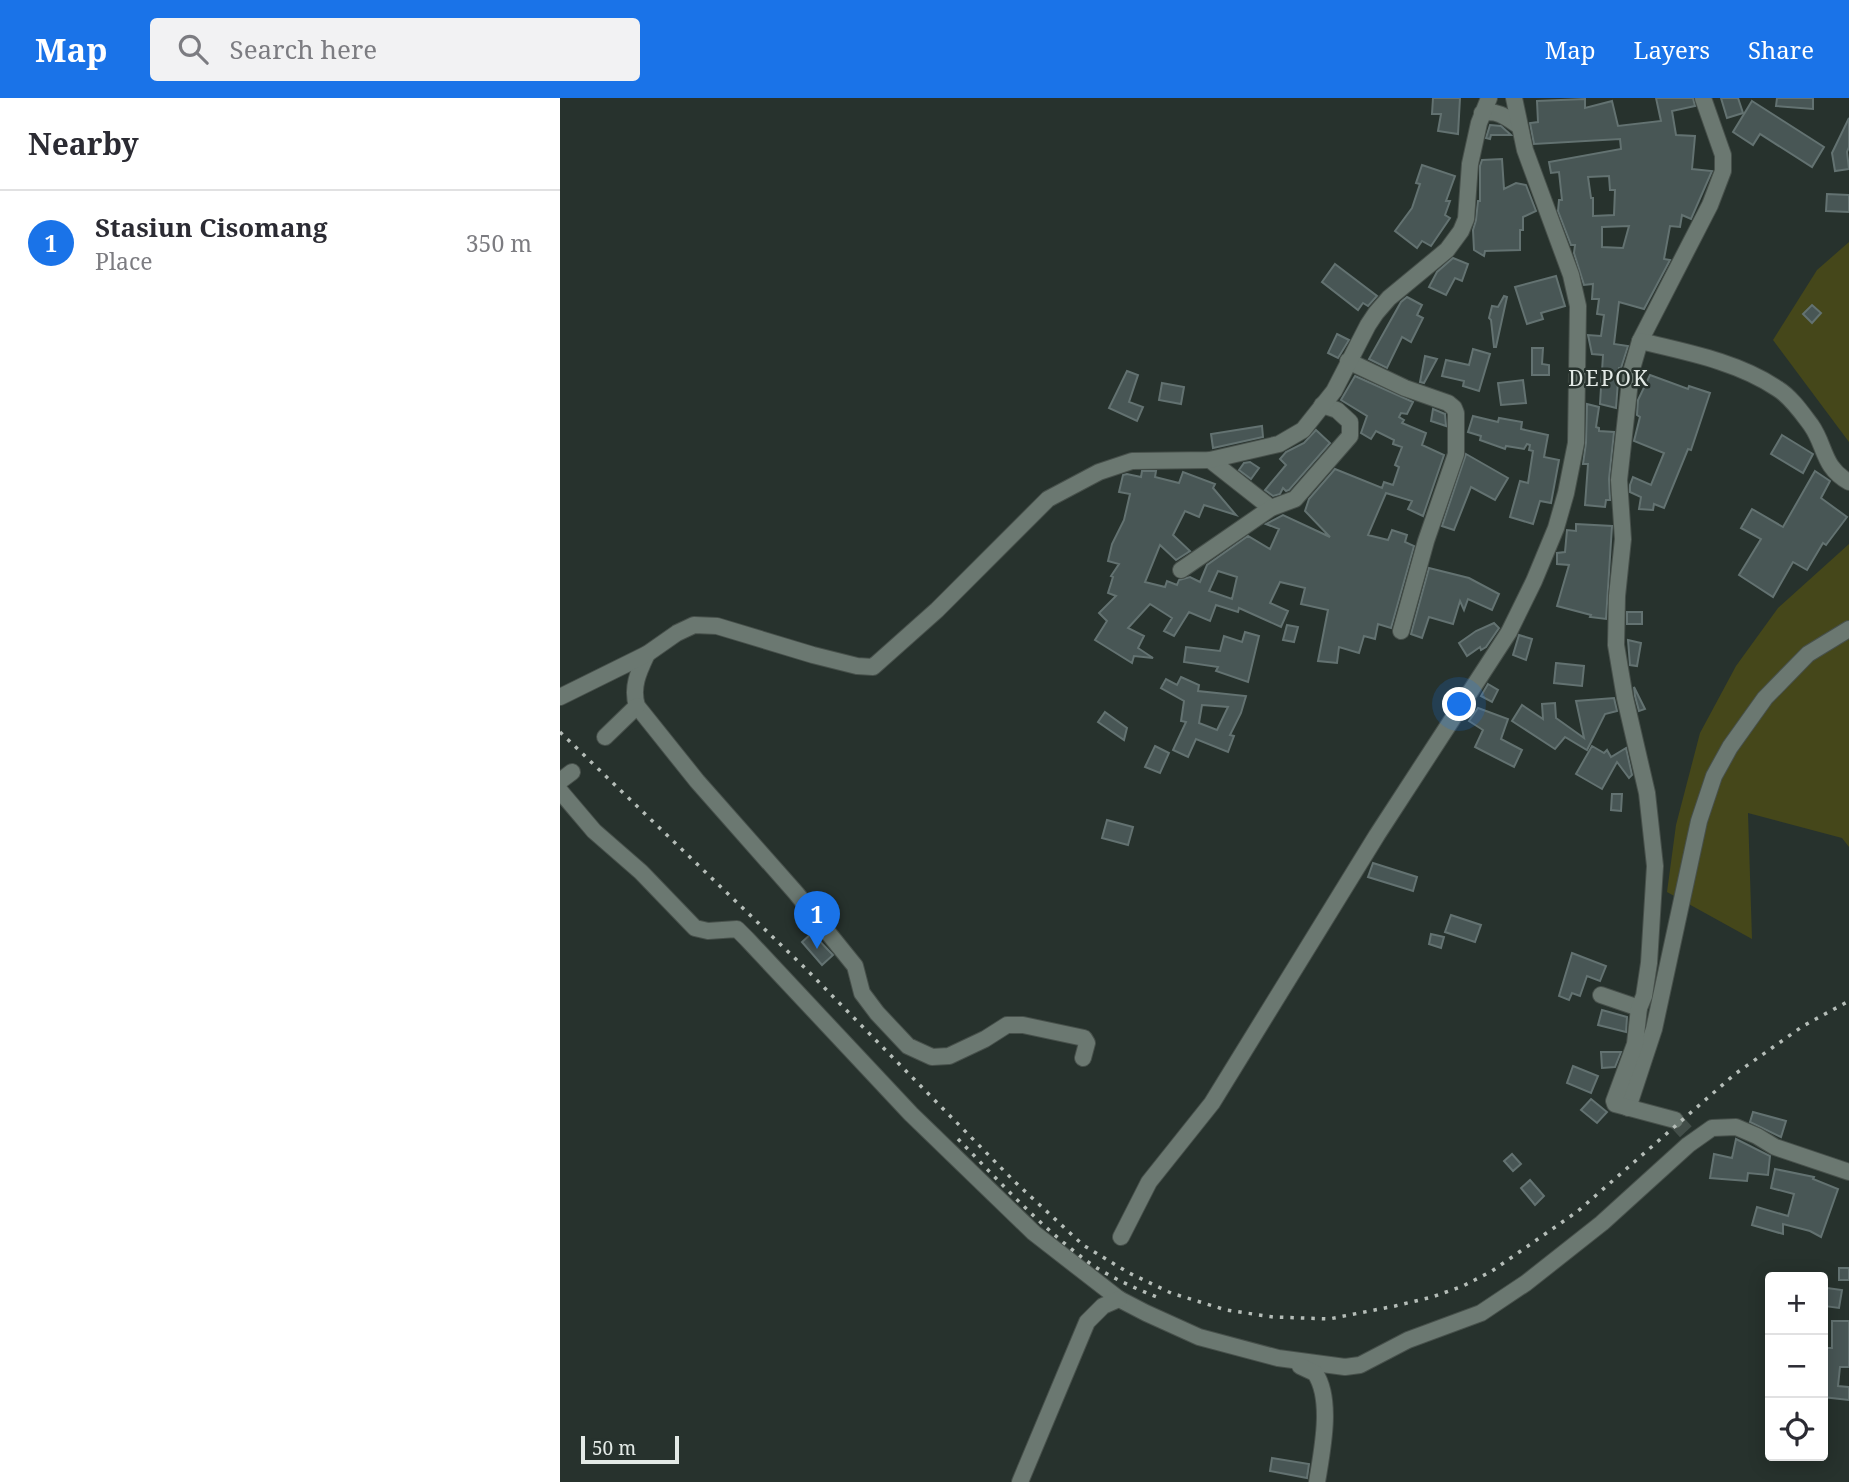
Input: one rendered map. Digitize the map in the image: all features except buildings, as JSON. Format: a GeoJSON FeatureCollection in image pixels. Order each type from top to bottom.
{"type":"FeatureCollection","features":[{"type":"Feature","properties":{"kind":"street"},"geometry":{"type":"LineString","coordinates":[[1121,1237],[1149,1182],[1212,1103],[1377,835],[1509,632],[1556,528],[1576,443],[1578,306],[1572,275],[1535,181],[1514,98]]}},
{"type":"Feature","properties":{"kind":"street"},"geometry":{"type":"LineString","coordinates":[[1675,1120],[1615,1104],[1614,1098],[1634,1044],[1649,963],[1655,866],[1647,793],[1616,645],[1617,596],[1623,539],[1619,480],[1631,372],[1640,341],[1710,205],[1724,171],[1723,155],[1703,98]]}},
{"type":"Feature","properties":{"kind":"street"},"geometry":{"type":"LineString","coordinates":[[560,697],[648,654],[685,628],[710,625],[813,655],[873,667],[937,610],[1048,499],[1099,472],[1132,461],[1210,460],[1288,440],[1303,430],[1334,391],[1376,313],[1447,250],[1461,232],[1466,219],[1471,164],[1485,105],[1519,126]]}},
{"type":"Feature","properties":{"kind":"street"},"geometry":{"type":"LineString","coordinates":[[1640,341],[1735,367],[1781,390],[1813,429],[1832,469],[1849,482]]}},
{"type":"Feature","properties":{"kind":"street"},"geometry":{"type":"LineString","coordinates":[[1348,361],[1405,388],[1448,403],[1456,413],[1456,454],[1426,541],[1401,631]]}},
{"type":"Feature","properties":{"kind":"street"},"geometry":{"type":"LineString","coordinates":[[1181,569],[1271,508],[1295,499],[1350,436],[1350,422],[1337,410],[1322,405]]}},
{"type":"Feature","properties":{"kind":"street"},"geometry":{"type":"LineString","coordinates":[[1210,460],[1271,508]]}},
{"type":"Feature","properties":{"kind":"street"},"geometry":{"type":"LineString","coordinates":[[1628,1108],[1654,1029],[1699,821],[1714,776],[1730,747],[1765,698],[1808,654],[1849,629]]}},
{"type":"Feature","properties":{"kind":"street"},"geometry":{"type":"LineString","coordinates":[[648,654],[638,671],[633,694],[637,706],[697,781],[805,903],[855,966],[862,993],[908,1045],[932,1057],[949,1056],[1007,1025],[1023,1024],[1084,1038],[1087,1043],[1083,1058]]}},
{"type":"Feature","properties":{"kind":"street"},"geometry":{"type":"LineString","coordinates":[[605,737],[637,706]]}},
{"type":"Feature","properties":{"kind":"street"},"geometry":{"type":"LineString","coordinates":[[560,791],[594,831],[641,872],[695,928],[737,929],[883,1085],[1000,1202],[1034,1233],[1119,1299],[1199,1337],[1278,1358],[1315,1373],[1324,1392],[1323,1435],[1317,1482]]}},
{"type":"Feature","properties":{"kind":"street"},"geometry":{"type":"LineString","coordinates":[[1601,995],[1640,1008]]}},
{"type":"Feature","properties":{"kind":"street"},"geometry":{"type":"LineString","coordinates":[[1278,1358],[1345,1367],[1360,1364],[1408,1340],[1480,1313],[1526,1283],[1602,1223],[1689,1138],[1712,1128],[1736,1127],[1775,1147],[1849,1172]]}},
{"type":"Feature","properties":{"kind":"street"},"geometry":{"type":"LineString","coordinates":[[1020,1482],[1087,1322],[1103,1306],[1119,1299]]}},
{"type":"Feature","properties":{"kind":"green space"},"geometry":{"type":"Polygon","coordinates":[[[1849,242],[1849,442],[1773,340],[1817,270],[1849,242]]]}},
{"type":"Feature","properties":{"kind":"green space"},"geometry":{"type":"Polygon","coordinates":[[[1849,544],[1849,847],[1842,838],[1748,813],[1752,939],[1667,892],[1676,825],[1700,733],[1736,666],[1778,608],[1849,544]]]}},
{"type":"Feature","properties":{"kind":"tunnel"},"geometry":{"type":"LineString","coordinates":[[1675,1120],[1687,1133]]}},
{"type":"Feature","properties":{"kind":"railway"},"geometry":{"type":"LineString","coordinates":[[560,732],[806,969],[1015,1182],[1083,1245],[1129,1273],[1171,1293],[1226,1310],[1273,1317],[1329,1319],[1432,1297],[1463,1286],[1492,1271],[1578,1211],[1735,1074],[1803,1026],[1849,1001]]}},
{"type":"Feature","properties":{"kind":"railway"},"geometry":{"type":"LineString","coordinates":[[958,1139],[1032,1214],[1079,1255],[1107,1274],[1159,1298]]}},
{"type":"Feature","properties":{"kind":"place","name":"Stasiun Cisomang"},"geometry":{"type":"Point","coordinates":[817,949]}},
{"type":"Feature","properties":{"kind":"district","name":"DEPOK"},"geometry":{"type":"Point","coordinates":[1609,379]}}]}
